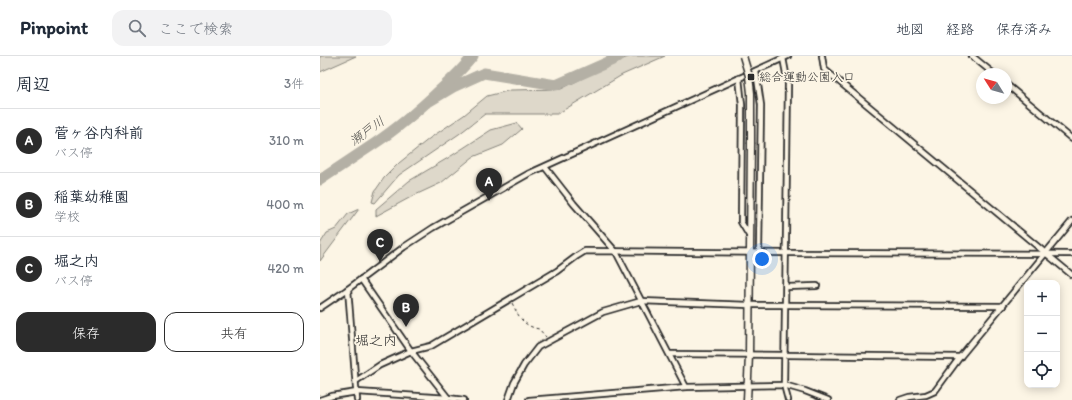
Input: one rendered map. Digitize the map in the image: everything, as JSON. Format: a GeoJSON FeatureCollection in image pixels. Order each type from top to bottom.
{"type":"FeatureCollection","features":[{"type":"Feature","properties":{"kind":"street"},"geometry":{"type":"LineString","coordinates":[[743,56],[751,93],[749,355],[747,400]]}},
{"type":"Feature","properties":{"kind":"street"},"geometry":{"type":"LineString","coordinates":[[822,56],[824,69],[1072,275]]}},
{"type":"Feature","properties":{"kind":"street"},"geometry":{"type":"LineString","coordinates":[[972,56],[987,68]]}},
{"type":"Feature","properties":{"kind":"street"},"geometry":{"type":"LineString","coordinates":[[320,308],[433,228],[528,174],[785,57],[788,84],[784,385],[788,400]]}},
{"type":"Feature","properties":{"kind":"street"},"geometry":{"type":"LineString","coordinates":[[756,71],[761,105],[759,253]]}},
{"type":"Feature","properties":{"kind":"street"},"geometry":{"type":"LineString","coordinates":[[739,78],[742,105],[741,222],[750,237]]}},
{"type":"Feature","properties":{"kind":"street"},"geometry":{"type":"LineString","coordinates":[[1012,89],[1072,139]]}},
{"type":"Feature","properties":{"kind":"street"},"geometry":{"type":"LineString","coordinates":[[545,167],[574,204],[616,252],[670,354],[686,388]]}},
{"type":"Feature","properties":{"kind":"street"},"geometry":{"type":"LineString","coordinates":[[927,400],[960,357],[1072,222]]}},
{"type":"Feature","properties":{"kind":"street"},"geometry":{"type":"LineString","coordinates":[[356,381],[380,365],[412,351],[430,346],[557,272],[585,251],[1072,254]]}},
{"type":"Feature","properties":{"kind":"street"},"geometry":{"type":"LineString","coordinates":[[361,279],[412,351],[448,398]]}},
{"type":"Feature","properties":{"kind":"street"},"geometry":{"type":"LineString","coordinates":[[786,287],[817,286]]}},
{"type":"Feature","properties":{"kind":"street"},"geometry":{"type":"LineString","coordinates":[[348,289],[357,400]]}},
{"type":"Feature","properties":{"kind":"street"},"geometry":{"type":"LineString","coordinates":[[508,400],[514,383],[524,365],[538,347],[603,312],[641,301],[749,305],[1003,306]]}},
{"type":"Feature","properties":{"kind":"street"},"geometry":{"type":"LineString","coordinates":[[670,354],[960,357]]}},
{"type":"Feature","properties":{"kind":"street"},"geometry":{"type":"LineString","coordinates":[[529,400],[686,388],[748,385],[784,385],[828,400]]}},
{"type":"Feature","properties":{"kind":"street"},"geometry":{"type":"LineString","coordinates":[[900,400],[926,395],[935,391]]}},
{"type":"Feature","properties":{"kind":"street"},"geometry":{"type":"LineString","coordinates":[[320,400],[332,396],[357,392],[464,400]]}},
{"type":"Feature","properties":{"kind":"path"},"geometry":{"type":"LineString","coordinates":[[510,299],[521,319],[531,327],[539,329],[549,341]]}},
{"type":"Feature","properties":{"kind":"shaded area"},"geometry":{"type":"Polygon","coordinates":[[[320,56],[356,56],[320,72],[320,56]]]}},
{"type":"Feature","properties":{"kind":"shaded area"},"geometry":{"type":"Polygon","coordinates":[[[631,56],[665,56],[622,75],[557,114],[485,114],[459,134],[399,175],[375,203],[372,202],[375,191],[384,178],[399,163],[487,96],[511,90],[561,89],[615,62],[631,56]]]}},
{"type":"Feature","properties":{"kind":"shaded area"},"geometry":{"type":"Polygon","coordinates":[[[517,123],[522,129],[503,145],[473,157],[441,183],[376,216],[376,209],[409,181],[491,130],[517,123]]]}},
{"type":"Feature","properties":{"kind":"shaded area"},"geometry":{"type":"Polygon","coordinates":[[[359,209],[320,261],[320,244],[327,233],[336,229],[348,214],[359,209]]]}},
{"type":"Feature","properties":{"kind":"waterway","name":"瀬戸川"},"geometry":{"type":"LineString","coordinates":[[320,180],[400,125],[453,78],[473,56]]}},
{"type":"Feature","properties":{"kind":"waterway","name":"瀬戸川"},"geometry":{"type":"LineString","coordinates":[[428,102],[453,87],[484,73],[556,85],[619,56]]}},
{"type":"Feature","properties":{"kind":"place","name":"総合運動公園入口"},"geometry":{"type":"Point","coordinates":[751,77]}},
{"type":"Feature","properties":{"kind":"place","name":"菅ヶ谷内科前"},"geometry":{"type":"Point","coordinates":[489,201]}},
{"type":"Feature","properties":{"kind":"place","name":"堀之内"},"geometry":{"type":"Point","coordinates":[380,262]}},
{"type":"Feature","properties":{"kind":"place","name":"稲葉幼稚園"},"geometry":{"type":"Point","coordinates":[406,327]}},
{"type":"Feature","properties":{"kind":"district","name":"堀之内"},"geometry":{"type":"Point","coordinates":[376,340]}}]}
